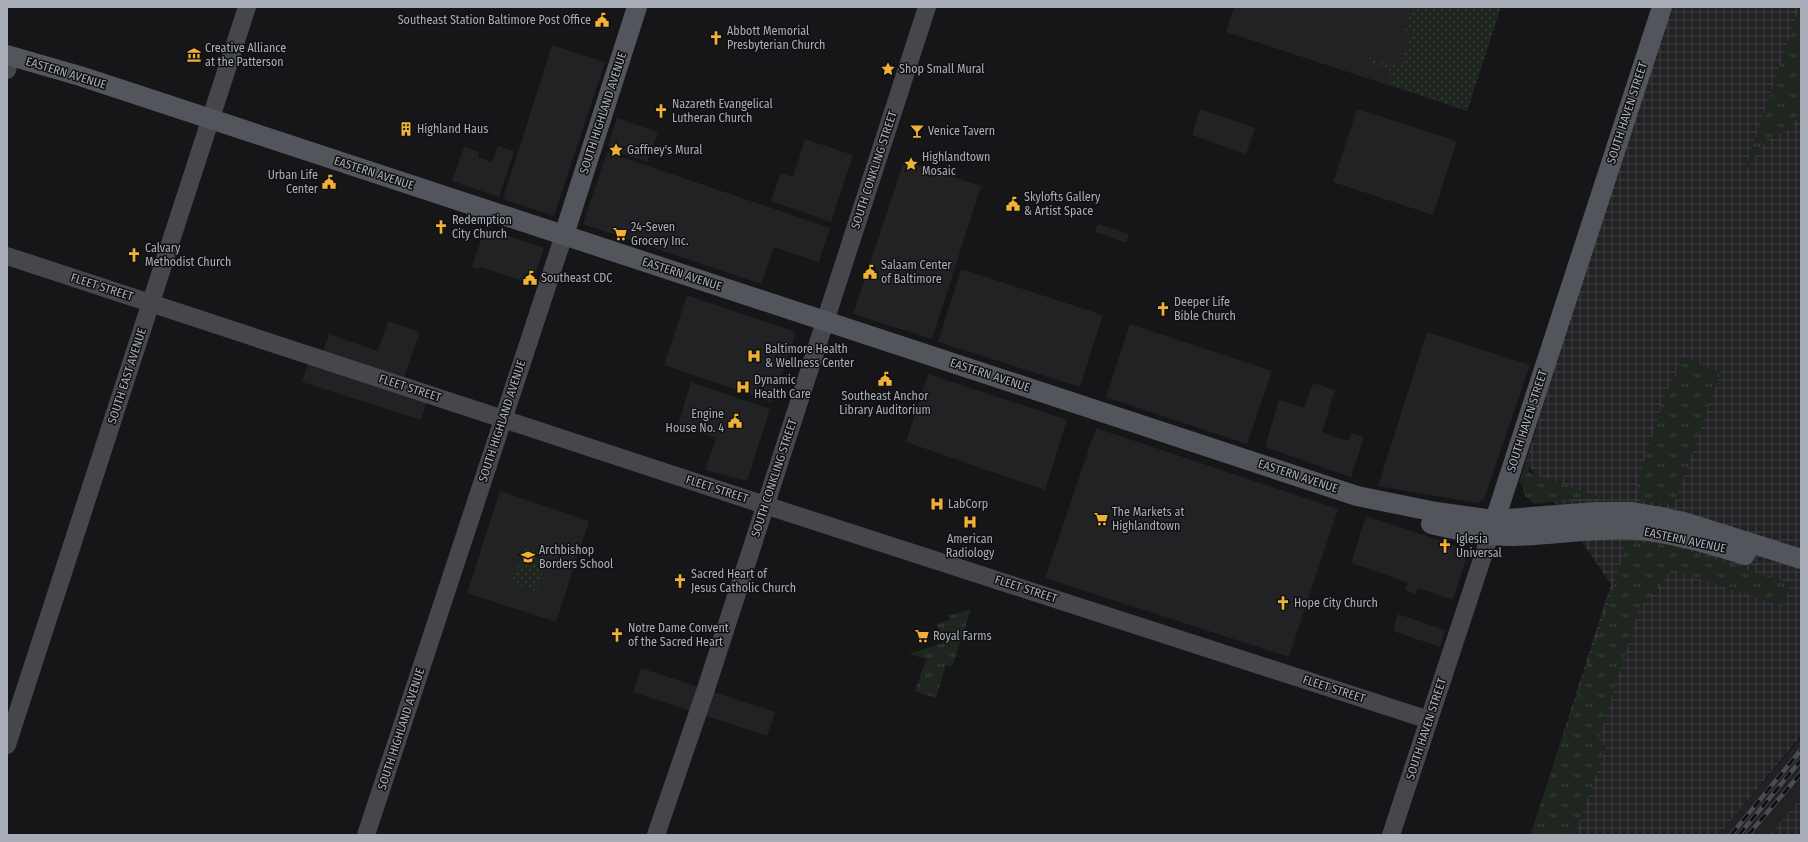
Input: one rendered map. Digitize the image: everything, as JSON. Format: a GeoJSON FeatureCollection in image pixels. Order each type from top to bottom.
{"type":"FeatureCollection","features":[{"type":"Feature","properties":{"kind":"main road","name":"SOUTH HIGHLAND AVENUE"},"geometry":{"type":"LineString","coordinates":[[564,235],[637,7]]}},
{"type":"Feature","properties":{"kind":"main road","name":"SOUTH HAVEN STREET"},"geometry":{"type":"LineString","coordinates":[[1492,528],[1662,7]]}},
{"type":"Feature","properties":{"kind":"main road","name":"EASTERN AVENUE"},"geometry":{"type":"LineString","coordinates":[[8,60],[68,73],[211,119],[1357,496],[1388,511],[1429,524],[1492,528],[1596,512],[1632,512],[1684,522],[1801,559]]}},
{"type":"Feature","properties":{"kind":"main road","name":"EASTERN AVENUE"},"geometry":{"type":"LineString","coordinates":[[1492,528],[1512,536],[1586,530],[1639,530],[1697,541],[1801,573]]}},
{"type":"Feature","properties":{"kind":"street","name":"SOUTH EAST AVENUE"},"geometry":{"type":"LineString","coordinates":[[7,745],[247,7]]}},
{"type":"Feature","properties":{"kind":"street","name":"SOUTH CONKLING STREET"},"geometry":{"type":"LineString","coordinates":[[656,835],[766,505],[927,7]]}},
{"type":"Feature","properties":{"kind":"street","name":"SOUTH HIGHLAND AVENUE"},"geometry":{"type":"LineString","coordinates":[[366,835],[564,235]]}},
{"type":"Feature","properties":{"kind":"street","name":"FLEET STREET"},"geometry":{"type":"LineString","coordinates":[[7,256],[766,505],[1429,720]]}},
{"type":"Feature","properties":{"kind":"street","name":"SOUTH HAVEN STREET"},"geometry":{"type":"LineString","coordinates":[[1391,835],[1492,528]]}},
{"type":"Feature","properties":{"kind":"shaded area"},"geometry":{"type":"Polygon","coordinates":[[[1234,7],[1501,7],[1467,111],[1226,32],[1234,7]]]}},
{"type":"Feature","properties":{"kind":"shaded area"},"geometry":{"type":"Polygon","coordinates":[[[1666,7],[1801,7],[1801,736],[1719,835],[1531,835],[1611,584],[1526,461],[1666,7]]]}},
{"type":"Feature","properties":{"kind":"shaded area"},"geometry":{"type":"Polygon","coordinates":[[[552,45],[605,62],[554,216],[503,199],[552,45]]]}},
{"type":"Feature","properties":{"kind":"shaded area"},"geometry":{"type":"Polygon","coordinates":[[[1200,109],[1255,128],[1246,154],[1192,135],[1200,109]]]}},
{"type":"Feature","properties":{"kind":"shaded area"},"geometry":{"type":"Polygon","coordinates":[[[1357,109],[1457,141],[1433,215],[1333,182],[1357,109]]]}},
{"type":"Feature","properties":{"kind":"shaded area"},"geometry":{"type":"Polygon","coordinates":[[[617,118],[658,132],[647,162],[607,148],[617,118]]]}},
{"type":"Feature","properties":{"kind":"shaded area"},"geometry":{"type":"Polygon","coordinates":[[[805,139],[853,155],[831,222],[771,201],[781,173],[793,177],[805,139]]]}},
{"type":"Feature","properties":{"kind":"shaded area"},"geometry":{"type":"Polygon","coordinates":[[[498,146],[514,151],[499,197],[452,181],[464,147],[479,152],[478,157],[492,162],[498,146]]]}},
{"type":"Feature","properties":{"kind":"shaded area"},"geometry":{"type":"Polygon","coordinates":[[[607,152],[830,228],[819,262],[774,247],[761,284],[583,224],[607,152]]]}},
{"type":"Feature","properties":{"kind":"shaded area"},"geometry":{"type":"Polygon","coordinates":[[[904,161],[981,186],[932,339],[853,314],[904,161]]]}},
{"type":"Feature","properties":{"kind":"shaded area"},"geometry":{"type":"Polygon","coordinates":[[[1098,224],[1129,234],[1126,243],[1095,232],[1098,224]]]}},
{"type":"Feature","properties":{"kind":"shaded area"},"geometry":{"type":"Polygon","coordinates":[[[485,228],[544,248],[532,284],[480,267],[479,270],[472,267],[485,228]]]}},
{"type":"Feature","properties":{"kind":"shaded area"},"geometry":{"type":"Polygon","coordinates":[[[961,269],[1103,315],[1080,387],[938,342],[961,269]]]}},
{"type":"Feature","properties":{"kind":"shaded area"},"geometry":{"type":"Polygon","coordinates":[[[687,295],[796,332],[772,402],[664,365],[687,295]]]}},
{"type":"Feature","properties":{"kind":"shaded area"},"geometry":{"type":"Polygon","coordinates":[[[388,321],[420,332],[401,385],[429,395],[421,420],[302,382],[310,356],[321,359],[329,334],[378,351],[388,321]]]}},
{"type":"Feature","properties":{"kind":"shaded area"},"geometry":{"type":"Polygon","coordinates":[[[1130,324],[1272,371],[1247,444],[1106,397],[1130,324]]]}},
{"type":"Feature","properties":{"kind":"shaded area"},"geometry":{"type":"Polygon","coordinates":[[[1427,332],[1530,365],[1484,499],[1477,503],[1378,486],[1427,332]]]}},
{"type":"Feature","properties":{"kind":"shaded area"},"geometry":{"type":"Polygon","coordinates":[[[928,374],[1067,420],[1045,490],[906,442],[928,374]]]}},
{"type":"Feature","properties":{"kind":"shaded area"},"geometry":{"type":"Polygon","coordinates":[[[691,382],[770,409],[747,481],[705,470],[716,438],[678,425],[691,382]]]}},
{"type":"Feature","properties":{"kind":"shaded area"},"geometry":{"type":"Polygon","coordinates":[[[1313,383],[1335,390],[1322,432],[1348,441],[1351,433],[1364,437],[1351,477],[1265,447],[1279,400],[1304,408],[1313,383]]]}},
{"type":"Feature","properties":{"kind":"shaded area"},"geometry":{"type":"Polygon","coordinates":[[[1096,428],[1338,509],[1289,657],[1045,578],[1096,428]]]}},
{"type":"Feature","properties":{"kind":"shaded area","name":"Archbishop Borders School"},"geometry":{"type":"Polygon","coordinates":[[[500,491],[589,521],[556,622],[467,593],[500,491]]]}},
{"type":"Feature","properties":{"kind":"shaded area"},"geometry":{"type":"Polygon","coordinates":[[[1366,516],[1469,550],[1453,600],[1418,588],[1415,594],[1405,590],[1407,582],[1351,563],[1366,516]]]}},
{"type":"Feature","properties":{"kind":"shaded area"},"geometry":{"type":"Polygon","coordinates":[[[1398,614],[1445,630],[1440,647],[1393,631],[1398,614]]]}},
{"type":"Feature","properties":{"kind":"shaded area"},"geometry":{"type":"Polygon","coordinates":[[[641,668],[775,712],[767,736],[633,692],[641,668]]]}},
{"type":"Feature","properties":{"kind":"shaded area"},"geometry":{"type":"Polygon","coordinates":[[[1801,738],[1801,798],[1769,835],[1719,835],[1801,738]]]}},
{"type":"Feature","properties":{"kind":"shaded area"},"geometry":{"type":"Polygon","coordinates":[[[1801,798],[1801,835],[1769,835],[1801,798]]]}},
{"type":"Feature","properties":{"kind":"green space"},"geometry":{"type":"Polygon","coordinates":[[[1413,7],[1501,7],[1467,111],[1389,84],[1392,71],[1367,62],[1366,57],[1400,67],[1409,38],[1412,39],[1414,33],[1405,30],[1413,7]]]}},
{"type":"Feature","properties":{"kind":"green space"},"geometry":{"type":"Polygon","coordinates":[[[1799,7],[1801,7],[1801,113],[1789,130],[1768,139],[1743,175],[1799,7]]]}},
{"type":"Feature","properties":{"kind":"green space"},"geometry":{"type":"Polygon","coordinates":[[[1684,357],[1721,372],[1674,505],[1640,500],[1637,483],[1665,394],[1684,357]]]}},
{"type":"Feature","properties":{"kind":"green space"},"geometry":{"type":"Polygon","coordinates":[[[1526,461],[1531,462],[1528,472],[1607,499],[1576,499],[1535,504],[1524,495],[1522,484],[1519,483],[1526,461]]]}},
{"type":"Feature","properties":{"kind":"green space"},"geometry":{"type":"Polygon","coordinates":[[[1627,541],[1673,546],[1791,583],[1783,607],[1671,570],[1649,600],[1640,606],[1599,739],[1606,747],[1575,835],[1530,835],[1608,605],[1627,541]]]}},
{"type":"Feature","properties":{"kind":"green space"},"geometry":{"type":"Polygon","coordinates":[[[524,547],[548,556],[536,591],[512,583],[524,547]]]}},
{"type":"Feature","properties":{"kind":"green space"},"geometry":{"type":"Polygon","coordinates":[[[971,609],[952,667],[946,665],[936,698],[915,691],[926,659],[909,654],[943,643],[937,624],[950,620],[948,616],[971,609]]]}},
{"type":"Feature","properties":{"kind":"railway"},"geometry":{"type":"LineString","coordinates":[[1731,835],[1801,750]]}},
{"type":"Feature","properties":{"kind":"railway"},"geometry":{"type":"LineString","coordinates":[[1739,835],[1801,760]]}},
{"type":"Feature","properties":{"kind":"railway"},"geometry":{"type":"LineString","coordinates":[[1748,835],[1801,773]]}},
{"type":"Feature","properties":{"kind":"place","name":"Southeast Station Baltimore Post Office"},"geometry":{"type":"Point","coordinates":[602,20]}},
{"type":"Feature","properties":{"kind":"place","name":"Abbott Memorial Presbyterian Church"},"geometry":{"type":"Point","coordinates":[716,38]}},
{"type":"Feature","properties":{"kind":"place","name":"Creative Alliance at the Patterson"},"geometry":{"type":"Point","coordinates":[194,55]}},
{"type":"Feature","properties":{"kind":"place","name":"Shop Small Mural"},"geometry":{"type":"Point","coordinates":[888,69]}},
{"type":"Feature","properties":{"kind":"place","name":"Nazareth Evangelical Lutheran Church"},"geometry":{"type":"Point","coordinates":[661,111]}},
{"type":"Feature","properties":{"kind":"place","name":"Highland Haus"},"geometry":{"type":"Point","coordinates":[406,129]}},
{"type":"Feature","properties":{"kind":"place","name":"Venice Tavern"},"geometry":{"type":"Point","coordinates":[917,131]}},
{"type":"Feature","properties":{"kind":"place","name":"Gaffney's Mural"},"geometry":{"type":"Point","coordinates":[616,150]}},
{"type":"Feature","properties":{"kind":"place","name":"Highlandtown Mosaic"},"geometry":{"type":"Point","coordinates":[911,164]}},
{"type":"Feature","properties":{"kind":"place","name":"Urban Life Center"},"geometry":{"type":"Point","coordinates":[329,182]}},
{"type":"Feature","properties":{"kind":"place","name":"Skylofts Gallery & Artist Space"},"geometry":{"type":"Point","coordinates":[1013,204]}},
{"type":"Feature","properties":{"kind":"place","name":"Redemption City Church"},"geometry":{"type":"Point","coordinates":[441,227]}},
{"type":"Feature","properties":{"kind":"place","name":"24-Seven Grocery Inc."},"geometry":{"type":"Point","coordinates":[620,234]}},
{"type":"Feature","properties":{"kind":"place","name":"Calvary Methodist Church"},"geometry":{"type":"Point","coordinates":[134,255]}},
{"type":"Feature","properties":{"kind":"place","name":"Salaam Center of Baltimore"},"geometry":{"type":"Point","coordinates":[870,272]}},
{"type":"Feature","properties":{"kind":"place","name":"Southeast CDC"},"geometry":{"type":"Point","coordinates":[530,278]}},
{"type":"Feature","properties":{"kind":"place","name":"Deeper Life Bible Church"},"geometry":{"type":"Point","coordinates":[1163,309]}},
{"type":"Feature","properties":{"kind":"place","name":"Baltimore Health & Wellness Center"},"geometry":{"type":"Point","coordinates":[754,356]}},
{"type":"Feature","properties":{"kind":"place","name":"Southeast Anchor Library Auditorium"},"geometry":{"type":"Point","coordinates":[885,379]}},
{"type":"Feature","properties":{"kind":"place","name":"Dynamic Health Care"},"geometry":{"type":"Point","coordinates":[743,387]}},
{"type":"Feature","properties":{"kind":"place","name":"Engine House No. 4"},"geometry":{"type":"Point","coordinates":[735,421]}},
{"type":"Feature","properties":{"kind":"place","name":"LabCorp"},"geometry":{"type":"Point","coordinates":[937,504]}},
{"type":"Feature","properties":{"kind":"place","name":"The Markets at Highlandtown"},"geometry":{"type":"Point","coordinates":[1101,519]}},
{"type":"Feature","properties":{"kind":"place","name":"American Radiology"},"geometry":{"type":"Point","coordinates":[970,522]}},
{"type":"Feature","properties":{"kind":"place","name":"Iglesia Universal"},"geometry":{"type":"Point","coordinates":[1445,546]}},
{"type":"Feature","properties":{"kind":"place","name":"Archbishop Borders School"},"geometry":{"type":"Point","coordinates":[528,557]}},
{"type":"Feature","properties":{"kind":"place","name":"Sacred Heart of Jesus Catholic Church"},"geometry":{"type":"Point","coordinates":[680,581]}},
{"type":"Feature","properties":{"kind":"place","name":"Hope City Church"},"geometry":{"type":"Point","coordinates":[1283,603]}},
{"type":"Feature","properties":{"kind":"place","name":"Notre Dame Convent of the Sacred Heart"},"geometry":{"type":"Point","coordinates":[617,635]}},
{"type":"Feature","properties":{"kind":"place","name":"Royal Farms"},"geometry":{"type":"Point","coordinates":[922,636]}}]}
